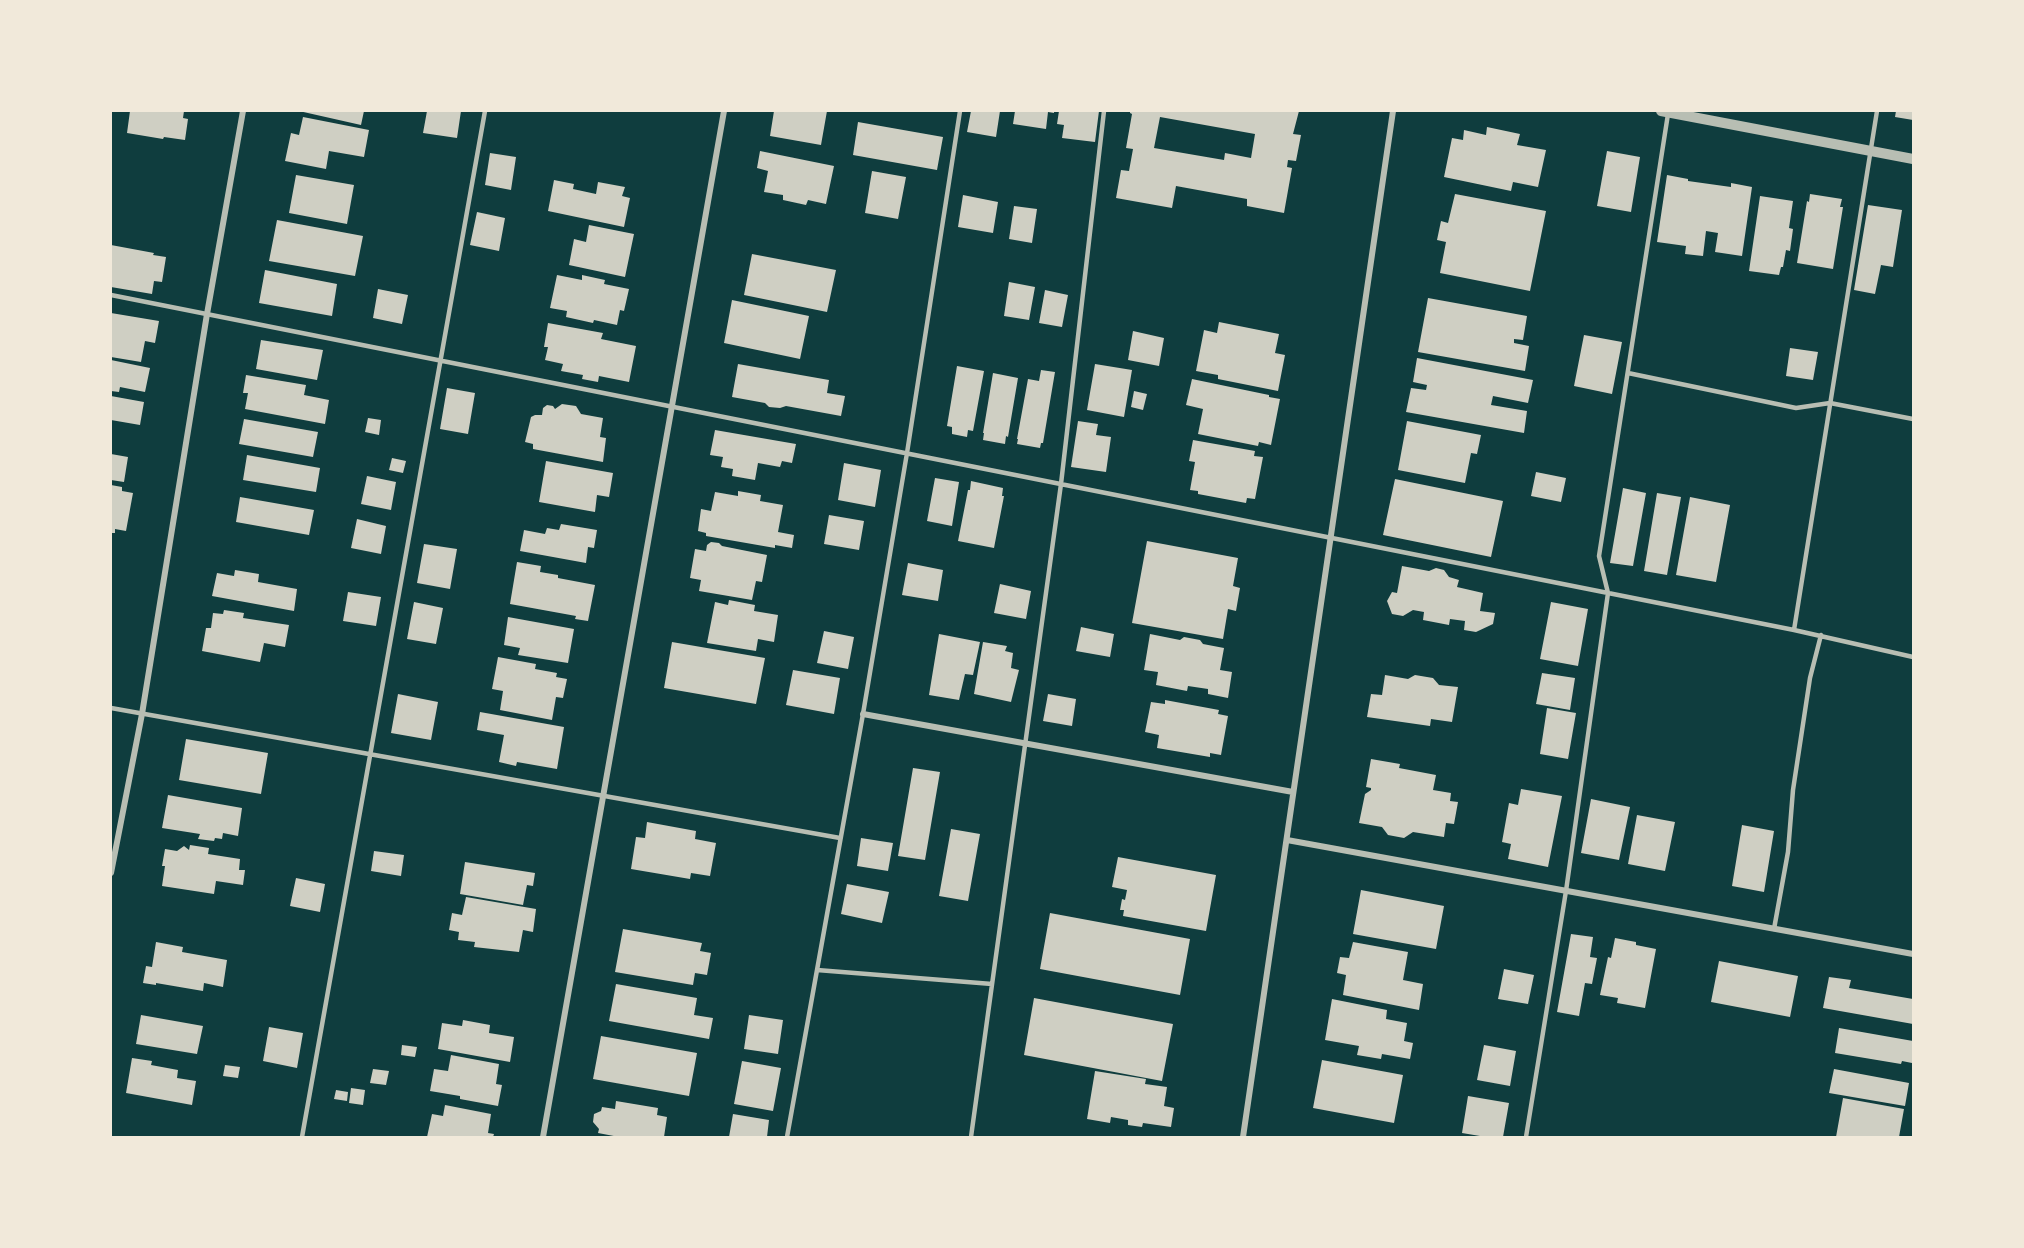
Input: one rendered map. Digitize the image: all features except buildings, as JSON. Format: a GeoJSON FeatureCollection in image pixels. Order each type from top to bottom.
{"type":"FeatureCollection","features":[{"type":"Feature","properties":{"kind":"street"},"geometry":{"type":"LineString","coordinates":[[111,873],[142,714],[207,314],[243,111]]}},
{"type":"Feature","properties":{"kind":"street"},"geometry":{"type":"LineString","coordinates":[[543,1137],[674,407],[724,111]]}},
{"type":"Feature","properties":{"kind":"street"},"geometry":{"type":"LineString","coordinates":[[1243,1137],[1393,111]]}},
{"type":"Feature","properties":{"kind":"street"},"geometry":{"type":"LineString","coordinates":[[1666,111],[1913,159]]}},
{"type":"Feature","properties":{"kind":"street"},"geometry":{"type":"LineString","coordinates":[[863,714],[1293,792]]}},
{"type":"Feature","properties":{"kind":"street"},"geometry":{"type":"LineString","coordinates":[[1287,840],[1913,954]]}},
{"type":"Feature","properties":{"kind":"lane"},"geometry":{"type":"LineString","coordinates":[[302,1137],[484,111]]}},
{"type":"Feature","properties":{"kind":"lane"},"geometry":{"type":"LineString","coordinates":[[787,1137],[863,714],[907,453],[960,111]]}},
{"type":"Feature","properties":{"kind":"lane"},"geometry":{"type":"LineString","coordinates":[[971,1137],[1061,484],[1104,111]]}},
{"type":"Feature","properties":{"kind":"lane"},"geometry":{"type":"LineString","coordinates":[[1526,1137],[1566,891],[1608,593],[1599,556],[1666,111]]}},
{"type":"Feature","properties":{"kind":"lane"},"geometry":{"type":"LineString","coordinates":[[1794,630],[1877,111]]}},
{"type":"Feature","properties":{"kind":"lane"},"geometry":{"type":"LineString","coordinates":[[111,295],[1794,630],[1913,657]]}},
{"type":"Feature","properties":{"kind":"lane"},"geometry":{"type":"LineString","coordinates":[[1628,373],[1796,408],[1830,403],[1913,419]]}},
{"type":"Feature","properties":{"kind":"lane"},"geometry":{"type":"LineString","coordinates":[[1774,929],[1788,852],[1793,790],[1809,678],[1821,636]]}},
{"type":"Feature","properties":{"kind":"lane"},"geometry":{"type":"LineString","coordinates":[[111,708],[840,838]]}},
{"type":"Feature","properties":{"kind":"lane"},"geometry":{"type":"LineString","coordinates":[[817,970],[992,984]]}}]}
